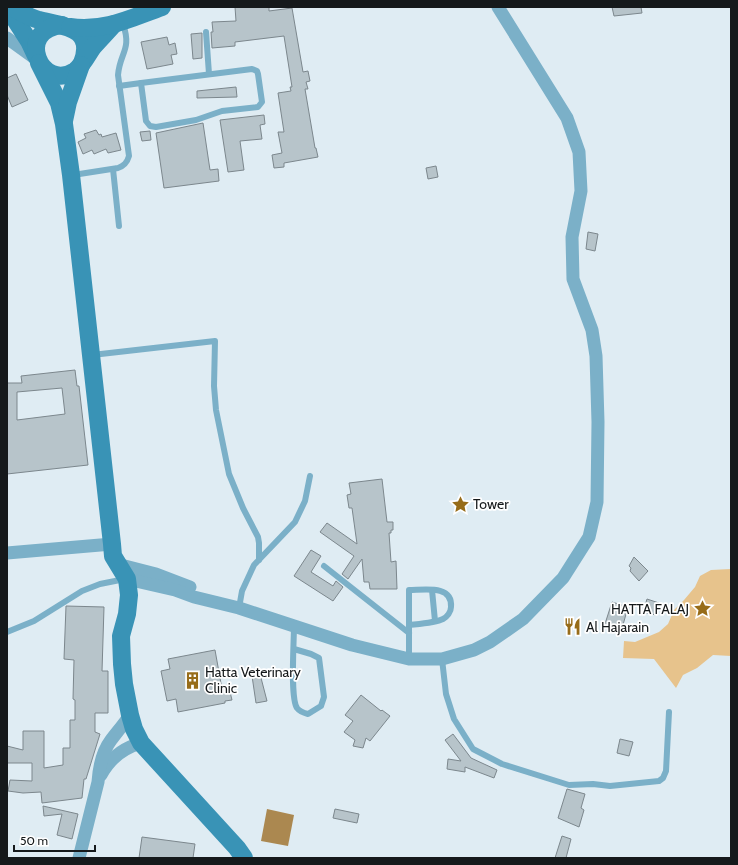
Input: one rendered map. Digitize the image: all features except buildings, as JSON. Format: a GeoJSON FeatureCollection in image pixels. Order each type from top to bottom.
{"type":"FeatureCollection","features":[{"type":"Feature","properties":{"kind":"main road"},"geometry":{"type":"LineString","coordinates":[[7,7],[29,41],[59,103],[64,124],[71,175],[113,556],[127,579],[129,595],[127,614],[121,636],[121,646],[124,684],[130,715],[134,729],[141,743],[237,848],[244,858]]}},
{"type":"Feature","properties":{"kind":"main road"},"geometry":{"type":"LineString","coordinates":[[11,7],[37,20],[91,29],[118,23],[162,7]]}},
{"type":"Feature","properties":{"kind":"main road"},"geometry":{"type":"LineString","coordinates":[[64,124],[68,102],[81,64],[85,56],[83,39],[78,32],[66,26],[54,26],[41,34],[37,41],[35,48],[38,60],[45,69],[60,75],[68,74],[81,64],[94,46],[118,23]]}},
{"type":"Feature","properties":{"kind":"street"},"geometry":{"type":"LineString","coordinates":[[127,579],[146,582],[194,597],[239,608],[352,645],[409,659],[442,659],[474,650],[490,642],[523,619],[563,578],[589,538],[597,502],[598,422],[596,356],[592,330],[573,279],[572,237],[581,191],[579,152],[567,118],[498,7]]}},
{"type":"Feature","properties":{"kind":"street"},"geometry":{"type":"LineString","coordinates":[[7,38],[38,60]]}},
{"type":"Feature","properties":{"kind":"street"},"geometry":{"type":"LineString","coordinates":[[7,553],[112,544]]}},
{"type":"Feature","properties":{"kind":"street"},"geometry":{"type":"LineString","coordinates":[[117,564],[170,579],[198,591],[213,601]]}},
{"type":"Feature","properties":{"kind":"street"},"geometry":{"type":"LineString","coordinates":[[79,858],[105,749],[130,715]]}},
{"type":"Feature","properties":{"kind":"street"},"geometry":{"type":"LineString","coordinates":[[98,782],[106,766],[115,756],[128,748],[141,743]]}},
{"type":"Feature","properties":{"kind":"lane"},"geometry":{"type":"LineString","coordinates":[[71,175],[113,169],[123,166],[127,162],[129,156],[118,86],[118,68],[127,44],[126,34],[118,23]]}},
{"type":"Feature","properties":{"kind":"lane"},"geometry":{"type":"LineString","coordinates":[[206,32],[209,74]]}},
{"type":"Feature","properties":{"kind":"lane"},"geometry":{"type":"LineString","coordinates":[[118,86],[249,69],[254,70],[258,74],[261,104],[258,107],[222,111],[191,121],[153,127],[146,121],[141,84]]}},
{"type":"Feature","properties":{"kind":"lane"},"geometry":{"type":"LineString","coordinates":[[113,169],[120,226]]}},
{"type":"Feature","properties":{"kind":"lane"},"geometry":{"type":"LineString","coordinates":[[91,355],[215,341],[214,386],[216,410],[226,463],[232,483],[258,537],[259,560]]}},
{"type":"Feature","properties":{"kind":"lane"},"geometry":{"type":"LineString","coordinates":[[239,608],[242,590],[254,565],[295,522],[305,502],[310,476]]}},
{"type":"Feature","properties":{"kind":"lane"},"geometry":{"type":"LineString","coordinates":[[324,566],[409,633]]}},
{"type":"Feature","properties":{"kind":"lane"},"geometry":{"type":"LineString","coordinates":[[7,632],[34,621],[82,591],[100,584],[127,579]]}},
{"type":"Feature","properties":{"kind":"lane"},"geometry":{"type":"LineString","coordinates":[[409,625],[442,620],[448,615],[451,608],[451,601],[447,594],[440,590],[409,590],[409,625],[409,659]]}},
{"type":"Feature","properties":{"kind":"lane"},"geometry":{"type":"LineString","coordinates":[[432,590],[435,621]]}},
{"type":"Feature","properties":{"kind":"lane"},"geometry":{"type":"LineString","coordinates":[[294,626],[294,649],[294,698],[297,708],[303,713],[308,714],[320,706],[324,697],[319,658],[294,649]]}},
{"type":"Feature","properties":{"kind":"lane"},"geometry":{"type":"LineString","coordinates":[[442,659],[446,694],[454,719],[473,749],[502,764],[569,785],[593,784],[610,786],[659,781],[663,778],[666,771],[669,712]]}},
{"type":"Feature","properties":{"kind":"shaded area"},"geometry":{"type":"Polygon","coordinates":[[[731,569],[731,656],[713,655],[697,668],[683,675],[676,688],[654,659],[623,658],[624,641],[635,642],[659,632],[668,624],[674,610],[695,587],[700,576],[711,570],[731,569]]]}},
{"type":"Feature","properties":{"kind":"shaded area"},"geometry":{"type":"Polygon","coordinates":[[[267,809],[294,815],[288,846],[261,841],[267,809]]]}},
{"type":"Feature","properties":{"kind":"place","name":"Tower"},"geometry":{"type":"Point","coordinates":[460,504]}},
{"type":"Feature","properties":{"kind":"place","name":"HATTA FALAJ"},"geometry":{"type":"Point","coordinates":[702,609]}},
{"type":"Feature","properties":{"kind":"place","name":"Al Hajarain"},"geometry":{"type":"Point","coordinates":[573,627]}},
{"type":"Feature","properties":{"kind":"place","name":"Hatta Veterinary Clinic"},"geometry":{"type":"Point","coordinates":[192,680]}}]}
